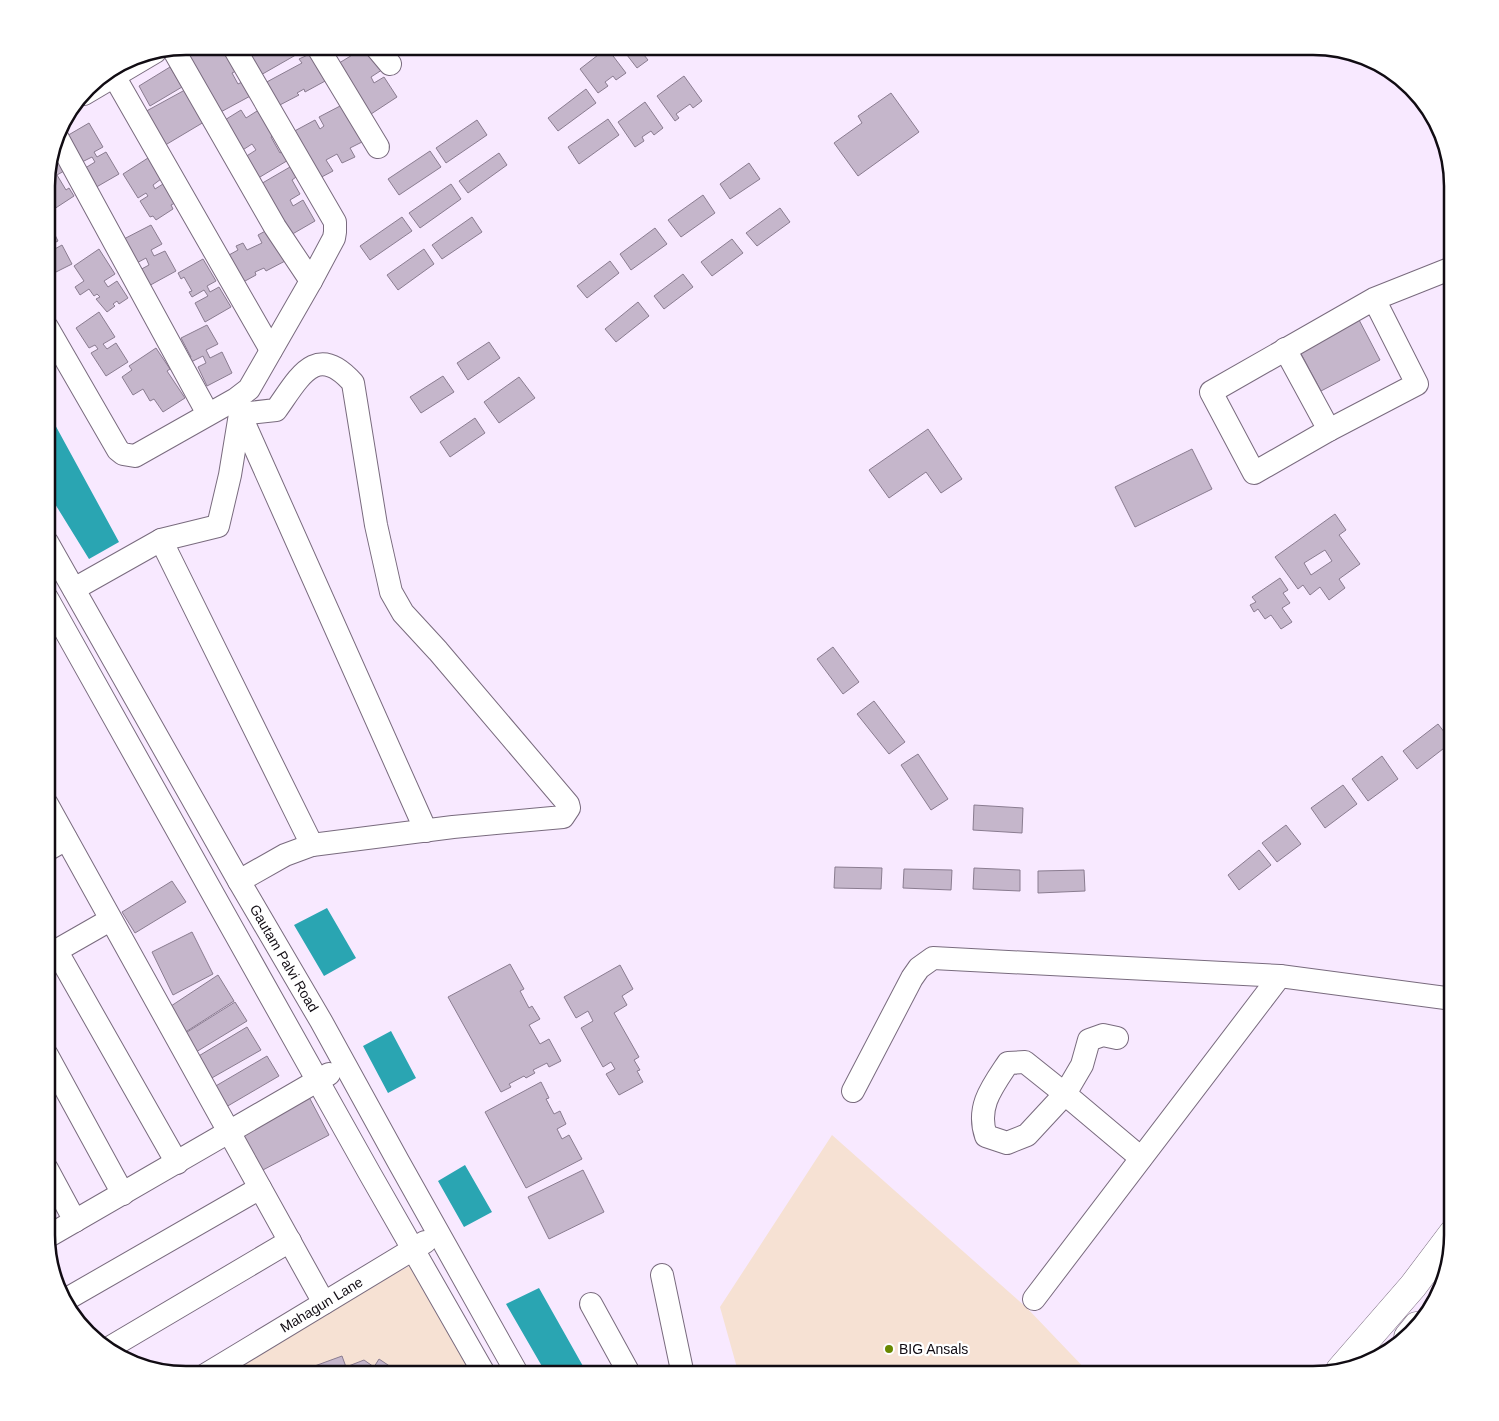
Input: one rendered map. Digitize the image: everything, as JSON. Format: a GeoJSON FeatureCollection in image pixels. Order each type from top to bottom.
{"type":"FeatureCollection","features":[{"type":"Feature","properties":{"kind":"main road"},"geometry":{"type":"LineString","coordinates":[[1347,1362],[1413,1286],[1443,1246]]}},
{"type":"Feature","properties":{"kind":"street"},"geometry":{"type":"LineString","coordinates":[[177,55],[275,226],[311,281]]}},
{"type":"Feature","properties":{"kind":"street"},"geometry":{"type":"LineString","coordinates":[[55,341],[118,450],[123,454],[135,456],[243,395],[249,389],[334,238],[335,222],[238,55]]}},
{"type":"Feature","properties":{"kind":"street"},"geometry":{"type":"LineString","coordinates":[[329,55],[378,147]]}},
{"type":"Feature","properties":{"kind":"street"},"geometry":{"type":"LineString","coordinates":[[383,55],[390,64]]}},
{"type":"Feature","properties":{"kind":"street"},"geometry":{"type":"LineString","coordinates":[[114,76],[271,350]]}},
{"type":"Feature","properties":{"kind":"street"},"geometry":{"type":"LineString","coordinates":[[62,145],[208,414]]}},
{"type":"Feature","properties":{"kind":"street"},"geometry":{"type":"LineString","coordinates":[[1374,299],[1417,384],[1329,430],[1254,473],[1210,392],[1374,299],[1444,271]]}},
{"type":"Feature","properties":{"kind":"street"},"geometry":{"type":"LineString","coordinates":[[1285,349],[1329,430]]}},
{"type":"Feature","properties":{"kind":"street"},"geometry":{"type":"LineString","coordinates":[[239,882],[285,855],[312,845],[563,817],[569,808],[568,804],[403,613],[391,592],[376,525],[353,383],[342,371],[328,364],[317,365],[308,369],[276,410],[240,414]]}},
{"type":"Feature","properties":{"kind":"street"},"geometry":{"type":"LineString","coordinates":[[74,589],[161,540],[218,526],[230,475],[240,414]]}},
{"type":"Feature","properties":{"kind":"street"},"geometry":{"type":"LineString","coordinates":[[240,414],[426,831]]}},
{"type":"Feature","properties":{"kind":"street"},"geometry":{"type":"LineString","coordinates":[[161,540],[312,845]]}},
{"type":"Feature","properties":{"kind":"street","name":"Gautam Palvi Road"},"geometry":{"type":"LineString","coordinates":[[55,557],[239,882],[321,1021],[513,1366]]}},
{"type":"Feature","properties":{"kind":"street"},"geometry":{"type":"LineString","coordinates":[[55,614],[480,1366]]}},
{"type":"Feature","properties":{"kind":"street"},"geometry":{"type":"LineString","coordinates":[[55,820],[324,1303]]}},
{"type":"Feature","properties":{"kind":"street"},"geometry":{"type":"LineString","coordinates":[[55,845],[66,839]]}},
{"type":"Feature","properties":{"kind":"street"},"geometry":{"type":"LineString","coordinates":[[55,951],[110,920]]}},
{"type":"Feature","properties":{"kind":"street"},"geometry":{"type":"LineString","coordinates":[[853,1092],[912,978],[919,968],[933,958],[1280,976],[1444,998]]}},
{"type":"Feature","properties":{"kind":"street"},"geometry":{"type":"LineString","coordinates":[[55,960],[177,1163]]}},
{"type":"Feature","properties":{"kind":"street"},"geometry":{"type":"LineString","coordinates":[[1034,1299],[1280,976]]}},
{"type":"Feature","properties":{"kind":"street"},"geometry":{"type":"LineString","coordinates":[[1117,1038],[1103,1035],[1089,1040],[1082,1064],[1065,1094],[1141,1158]]}},
{"type":"Feature","properties":{"kind":"street"},"geometry":{"type":"LineString","coordinates":[[55,1232],[345,1065]]}},
{"type":"Feature","properties":{"kind":"street"},"geometry":{"type":"LineString","coordinates":[[55,1071],[123,1194]]}},
{"type":"Feature","properties":{"kind":"street"},"geometry":{"type":"LineString","coordinates":[[55,1185],[75,1221]]}},
{"type":"Feature","properties":{"kind":"street"},"geometry":{"type":"LineString","coordinates":[[71,1296],[260,1188]]}},
{"type":"Feature","properties":{"kind":"street","name":"Mahagun Lane"},"geometry":{"type":"LineString","coordinates":[[220,1366],[439,1234]]}},
{"type":"Feature","properties":{"kind":"street"},"geometry":{"type":"LineString","coordinates":[[114,1345],[290,1241]]}},
{"type":"Feature","properties":{"kind":"street"},"geometry":{"type":"LineString","coordinates":[[662,1275],[681,1366]]}},
{"type":"Feature","properties":{"kind":"street"},"geometry":{"type":"LineString","coordinates":[[591,1304],[625,1366]]}},
{"type":"Feature","properties":{"kind":"shaded area"},"geometry":{"type":"Polygon","coordinates":[[[832,1135],[1027,1308],[1082,1366],[736,1366],[720,1307],[832,1135]]]}},
{"type":"Feature","properties":{"kind":"shaded area"},"geometry":{"type":"Polygon","coordinates":[[[411,1265],[469,1366],[229,1366],[411,1265]]]}},
{"type":"Feature","properties":{"kind":"water"},"geometry":{"type":"Polygon","coordinates":[[[55,425],[119,542],[89,559],[55,504],[55,425]]]}},
{"type":"Feature","properties":{"kind":"water"},"geometry":{"type":"Polygon","coordinates":[[[327,908],[356,958],[324,976],[294,925],[327,908]]]}},
{"type":"Feature","properties":{"kind":"water"},"geometry":{"type":"Polygon","coordinates":[[[391,1031],[416,1078],[388,1093],[363,1046],[391,1031]]]}},
{"type":"Feature","properties":{"kind":"water"},"geometry":{"type":"Polygon","coordinates":[[[465,1165],[492,1212],[464,1227],[438,1181],[465,1165]]]}},
{"type":"Feature","properties":{"kind":"water"},"geometry":{"type":"Polygon","coordinates":[[[539,1288],[583,1366],[542,1366],[506,1304],[539,1288]]]}},
{"type":"Feature","properties":{"kind":"building"},"geometry":{"type":"Polygon","coordinates":[[[184,55],[233,55],[240,69],[232,73],[238,84],[246,80],[254,94],[217,114],[181,57],[184,55]]]}},
{"type":"Feature","properties":{"kind":"building"},"geometry":{"type":"Polygon","coordinates":[[[247,55],[296,55],[259,76],[247,55]]]}},
{"type":"Feature","properties":{"kind":"building"},"geometry":{"type":"Polygon","coordinates":[[[313,55],[327,80],[305,92],[304,89],[297,93],[299,95],[276,107],[263,84],[302,63],[299,59],[313,55]]]}},
{"type":"Feature","properties":{"kind":"building"},"geometry":{"type":"Polygon","coordinates":[[[352,55],[376,55],[388,66],[371,77],[374,83],[384,77],[397,97],[368,116],[331,68],[352,55]]]}},
{"type":"Feature","properties":{"kind":"building"},"geometry":{"type":"Polygon","coordinates":[[[598,55],[612,55],[626,73],[616,80],[613,76],[605,82],[608,86],[598,93],[580,69],[598,55]]]}},
{"type":"Feature","properties":{"kind":"building"},"geometry":{"type":"Polygon","coordinates":[[[627,55],[644,55],[648,60],[637,68],[627,55]]]}},
{"type":"Feature","properties":{"kind":"building"},"geometry":{"type":"Polygon","coordinates":[[[170,67],[182,87],[150,106],[139,86],[170,67]]]}},
{"type":"Feature","properties":{"kind":"building"},"geometry":{"type":"Polygon","coordinates":[[[684,76],[702,101],[693,108],[690,104],[676,114],[679,118],[675,121],[657,96],[684,76]]]}},
{"type":"Feature","properties":{"kind":"building"},"geometry":{"type":"Polygon","coordinates":[[[194,85],[209,119],[157,150],[141,114],[194,85]]]}},
{"type":"Feature","properties":{"kind":"building"},"geometry":{"type":"Polygon","coordinates":[[[586,89],[596,103],[558,131],[548,118],[586,89]]]}},
{"type":"Feature","properties":{"kind":"building"},"geometry":{"type":"Polygon","coordinates":[[[891,93],[919,132],[858,176],[834,143],[862,123],[858,116],[891,93]]]}},
{"type":"Feature","properties":{"kind":"building"},"geometry":{"type":"Polygon","coordinates":[[[645,102],[663,128],[654,135],[651,131],[642,137],[644,141],[635,147],[618,122],[645,102]]]}},
{"type":"Feature","properties":{"kind":"building"},"geometry":{"type":"Polygon","coordinates":[[[342,105],[362,142],[350,148],[355,157],[342,163],[337,154],[326,160],[333,171],[314,181],[289,134],[315,120],[320,129],[324,126],[319,117],[342,105]]]}},
{"type":"Feature","properties":{"kind":"building"},"geometry":{"type":"Polygon","coordinates":[[[265,106],[280,131],[271,137],[280,153],[290,147],[295,156],[255,180],[242,159],[256,150],[252,144],[238,153],[220,123],[241,110],[246,118],[265,106]]]}},
{"type":"Feature","properties":{"kind":"building"},"geometry":{"type":"Polygon","coordinates":[[[608,119],[619,135],[579,164],[568,147],[608,119]]]}},
{"type":"Feature","properties":{"kind":"building"},"geometry":{"type":"Polygon","coordinates":[[[477,120],[487,135],[446,163],[436,148],[477,120]]]}},
{"type":"Feature","properties":{"kind":"building"},"geometry":{"type":"Polygon","coordinates":[[[89,123],[103,147],[94,152],[97,157],[106,152],[119,174],[93,189],[82,170],[95,162],[92,157],[80,163],[65,137],[89,123]]]}},
{"type":"Feature","properties":{"kind":"building"},"geometry":{"type":"Polygon","coordinates":[[[430,151],[441,167],[399,195],[388,179],[430,151]]]}},
{"type":"Feature","properties":{"kind":"building"},"geometry":{"type":"Polygon","coordinates":[[[499,153],[507,165],[468,193],[459,181],[499,153]]]}},
{"type":"Feature","properties":{"kind":"building"},"geometry":{"type":"Polygon","coordinates":[[[148,158],[161,179],[153,185],[155,189],[163,184],[175,203],[171,205],[173,209],[156,220],[153,216],[150,217],[140,201],[148,196],[146,193],[138,198],[123,174],[148,158]]]}},
{"type":"Feature","properties":{"kind":"building"},"geometry":{"type":"Polygon","coordinates":[[[57,161],[64,171],[57,175],[66,190],[69,188],[74,196],[55,208],[55,178],[57,161]]]}},
{"type":"Feature","properties":{"kind":"building"},"geometry":{"type":"Polygon","coordinates":[[[749,163],[760,179],[730,199],[720,184],[749,163]]]}},
{"type":"Feature","properties":{"kind":"building"},"geometry":{"type":"Polygon","coordinates":[[[290,167],[296,177],[292,180],[300,194],[290,200],[293,206],[303,200],[315,221],[289,236],[259,185],[290,167]]]}},
{"type":"Feature","properties":{"kind":"building"},"geometry":{"type":"Polygon","coordinates":[[[451,184],[461,199],[420,228],[409,213],[451,184]]]}},
{"type":"Feature","properties":{"kind":"building"},"geometry":{"type":"Polygon","coordinates":[[[703,195],[715,213],[681,237],[668,220],[703,195]]]}},
{"type":"Feature","properties":{"kind":"building"},"geometry":{"type":"Polygon","coordinates":[[[780,208],[790,222],[757,246],[746,233],[780,208]]]}},
{"type":"Feature","properties":{"kind":"building"},"geometry":{"type":"Polygon","coordinates":[[[402,217],[412,231],[370,260],[360,246],[402,217]]]}},
{"type":"Feature","properties":{"kind":"building"},"geometry":{"type":"Polygon","coordinates":[[[472,217],[482,232],[442,259],[432,245],[472,217]]]}},
{"type":"Feature","properties":{"kind":"building"},"geometry":{"type":"Polygon","coordinates":[[[151,225],[162,244],[151,250],[154,256],[165,251],[176,271],[145,288],[136,272],[149,265],[146,258],[133,265],[120,241],[151,225]]]}},
{"type":"Feature","properties":{"kind":"building"},"geometry":{"type":"Polygon","coordinates":[[[271,228],[287,260],[266,271],[264,268],[255,272],[256,275],[236,286],[229,255],[238,250],[236,246],[243,243],[247,250],[262,243],[258,235],[271,228]]]}},
{"type":"Feature","properties":{"kind":"building"},"geometry":{"type":"Polygon","coordinates":[[[655,228],[667,244],[631,270],[620,254],[655,228]]]}},
{"type":"Feature","properties":{"kind":"building"},"geometry":{"type":"Polygon","coordinates":[[[732,239],[743,253],[712,276],[701,262],[732,239]]]}},
{"type":"Feature","properties":{"kind":"building"},"geometry":{"type":"Polygon","coordinates":[[[62,245],[72,264],[55,272],[55,249],[62,245]]]}},
{"type":"Feature","properties":{"kind":"building"},"geometry":{"type":"Polygon","coordinates":[[[99,249],[115,274],[104,281],[108,287],[117,281],[128,298],[119,304],[117,301],[113,304],[115,306],[107,312],[96,299],[100,297],[97,294],[94,296],[89,289],[80,295],[75,287],[84,281],[74,266],[99,249]]]}},
{"type":"Feature","properties":{"kind":"building"},"geometry":{"type":"Polygon","coordinates":[[[424,249],[434,264],[398,290],[387,275],[424,249]]]}},
{"type":"Feature","properties":{"kind":"building"},"geometry":{"type":"Polygon","coordinates":[[[203,259],[216,281],[207,286],[210,292],[219,287],[231,307],[205,322],[195,303],[208,296],[204,290],[192,297],[189,292],[192,291],[184,277],[181,279],[178,273],[203,259]]]}},
{"type":"Feature","properties":{"kind":"building"},"geometry":{"type":"Polygon","coordinates":[[[610,261],[619,273],[587,298],[577,286],[610,261]]]}},
{"type":"Feature","properties":{"kind":"building"},"geometry":{"type":"Polygon","coordinates":[[[683,274],[693,287],[664,309],[654,296],[683,274]]]}},
{"type":"Feature","properties":{"kind":"building"},"geometry":{"type":"Polygon","coordinates":[[[638,302],[649,316],[616,342],[605,329],[638,302]]]}},
{"type":"Feature","properties":{"kind":"building"},"geometry":{"type":"Polygon","coordinates":[[[99,312],[115,337],[103,344],[107,349],[116,343],[128,362],[106,376],[91,353],[98,349],[95,345],[89,348],[76,328],[99,312]]]}},
{"type":"Feature","properties":{"kind":"building"},"geometry":{"type":"Polygon","coordinates":[[[1357,316],[1380,360],[1321,391],[1298,348],[1357,316]]]}},
{"type":"Feature","properties":{"kind":"building"},"geometry":{"type":"Polygon","coordinates":[[[207,325],[218,344],[206,350],[210,358],[222,352],[232,373],[207,386],[198,367],[206,363],[203,356],[191,362],[189,358],[191,357],[181,338],[207,325]]]}},
{"type":"Feature","properties":{"kind":"building"},"geometry":{"type":"Polygon","coordinates":[[[489,342],[500,358],[468,380],[457,363],[489,342]]]}},
{"type":"Feature","properties":{"kind":"building"},"geometry":{"type":"Polygon","coordinates":[[[156,348],[170,369],[167,371],[185,398],[163,412],[154,399],[150,401],[143,389],[133,395],[122,377],[132,370],[129,366],[156,348]]]}},
{"type":"Feature","properties":{"kind":"building"},"geometry":{"type":"Polygon","coordinates":[[[443,376],[454,392],[421,413],[410,397],[443,376]]]}},
{"type":"Feature","properties":{"kind":"building"},"geometry":{"type":"Polygon","coordinates":[[[519,377],[535,398],[499,423],[484,402],[519,377]]]}},
{"type":"Feature","properties":{"kind":"building"},"geometry":{"type":"Polygon","coordinates":[[[475,418],[485,433],[450,457],[440,442],[475,418]]]}},
{"type":"Feature","properties":{"kind":"building"},"geometry":{"type":"Polygon","coordinates":[[[928,429],[962,479],[941,493],[926,472],[889,498],[869,470],[928,429]]]}},
{"type":"Feature","properties":{"kind":"building"},"geometry":{"type":"Polygon","coordinates":[[[1192,449],[1212,489],[1135,527],[1115,487],[1192,449]]]}},
{"type":"Feature","properties":{"kind":"building"},"geometry":{"type":"Polygon","coordinates":[[[1335,514],[1346,530],[1339,535],[1360,564],[1339,579],[1345,588],[1329,600],[1320,587],[1310,595],[1303,585],[1298,589],[1275,557],[1335,514]],[[1325,550],[1304,563],[1311,575],[1332,561],[1325,550]]]}},
{"type":"Feature","properties":{"kind":"building"},"geometry":{"type":"Polygon","coordinates":[[[1280,578],[1288,590],[1283,593],[1290,603],[1282,608],[1292,622],[1281,629],[1271,615],[1265,619],[1258,609],[1254,612],[1250,605],[1256,602],[1252,597],[1280,578]]]}},
{"type":"Feature","properties":{"kind":"building"},"geometry":{"type":"Polygon","coordinates":[[[833,647],[859,682],[843,694],[817,659],[833,647]]]}},
{"type":"Feature","properties":{"kind":"building"},"geometry":{"type":"Polygon","coordinates":[[[874,701],[905,742],[889,754],[857,714],[874,701]]]}},
{"type":"Feature","properties":{"kind":"building"},"geometry":{"type":"Polygon","coordinates":[[[1438,724],[1444,732],[1444,748],[1417,769],[1403,751],[1438,724]]]}},
{"type":"Feature","properties":{"kind":"building"},"geometry":{"type":"Polygon","coordinates":[[[918,754],[948,799],[931,810],[901,765],[918,754]]]}},
{"type":"Feature","properties":{"kind":"building"},"geometry":{"type":"Polygon","coordinates":[[[1382,756],[1398,779],[1368,801],[1352,779],[1382,756]]]}},
{"type":"Feature","properties":{"kind":"building"},"geometry":{"type":"Polygon","coordinates":[[[1343,785],[1357,804],[1325,828],[1311,808],[1343,785]]]}},
{"type":"Feature","properties":{"kind":"building"},"geometry":{"type":"Polygon","coordinates":[[[974,805],[1023,808],[1022,833],[973,830],[974,805]]]}},
{"type":"Feature","properties":{"kind":"building"},"geometry":{"type":"Polygon","coordinates":[[[1286,825],[1301,844],[1277,862],[1262,843],[1286,825]]]}},
{"type":"Feature","properties":{"kind":"building"},"geometry":{"type":"Polygon","coordinates":[[[1259,850],[1271,865],[1239,890],[1228,875],[1259,850]]]}},
{"type":"Feature","properties":{"kind":"building"},"geometry":{"type":"Polygon","coordinates":[[[835,867],[882,868],[881,889],[834,888],[835,867]]]}},
{"type":"Feature","properties":{"kind":"building"},"geometry":{"type":"Polygon","coordinates":[[[974,868],[1020,870],[1020,891],[973,889],[974,868]]]}},
{"type":"Feature","properties":{"kind":"building"},"geometry":{"type":"Polygon","coordinates":[[[904,869],[952,870],[951,890],[903,888],[904,869]]]}},
{"type":"Feature","properties":{"kind":"building"},"geometry":{"type":"Polygon","coordinates":[[[1084,870],[1085,891],[1038,893],[1038,871],[1084,870]]]}},
{"type":"Feature","properties":{"kind":"building"},"geometry":{"type":"Polygon","coordinates":[[[172,881],[186,902],[135,933],[122,912],[172,881]]]}},
{"type":"Feature","properties":{"kind":"building"},"geometry":{"type":"Polygon","coordinates":[[[192,932],[213,974],[173,995],[152,952],[192,932]]]}},
{"type":"Feature","properties":{"kind":"building"},"geometry":{"type":"Polygon","coordinates":[[[510,964],[524,989],[520,991],[529,1008],[532,1006],[540,1019],[529,1025],[540,1044],[549,1039],[561,1061],[549,1067],[547,1063],[533,1070],[535,1073],[526,1078],[524,1076],[509,1084],[511,1087],[501,1092],[448,997],[510,964]]]}},
{"type":"Feature","properties":{"kind":"building"},"geometry":{"type":"Polygon","coordinates":[[[620,965],[633,989],[622,996],[627,1005],[614,1013],[639,1057],[634,1060],[640,1070],[637,1071],[643,1082],[619,1095],[606,1074],[615,1069],[611,1062],[603,1067],[581,1028],[593,1021],[588,1011],[576,1018],[564,997],[620,965]]]}},
{"type":"Feature","properties":{"kind":"building"},"geometry":{"type":"Polygon","coordinates":[[[218,975],[234,1001],[184,1033],[168,1008],[218,975]]]}},
{"type":"Feature","properties":{"kind":"building"},"geometry":{"type":"Polygon","coordinates":[[[235,1002],[247,1021],[196,1052],[184,1034],[235,1002]]]}},
{"type":"Feature","properties":{"kind":"building"},"geometry":{"type":"Polygon","coordinates":[[[247,1027],[261,1050],[210,1079],[197,1057],[247,1027]]]}},
{"type":"Feature","properties":{"kind":"building"},"geometry":{"type":"Polygon","coordinates":[[[267,1056],[279,1076],[226,1107],[214,1087],[267,1056]]]}},
{"type":"Feature","properties":{"kind":"building"},"geometry":{"type":"Polygon","coordinates":[[[541,1082],[549,1098],[546,1099],[554,1114],[560,1111],[566,1124],[557,1129],[562,1139],[569,1135],[582,1159],[526,1188],[485,1112],[541,1082]]]}},
{"type":"Feature","properties":{"kind":"building"},"geometry":{"type":"Polygon","coordinates":[[[309,1097],[329,1135],[261,1171],[241,1133],[309,1097]]]}},
{"type":"Feature","properties":{"kind":"building"},"geometry":{"type":"Polygon","coordinates":[[[583,1170],[604,1212],[549,1239],[528,1197],[583,1170]]]}},
{"type":"Feature","properties":{"kind":"building"},"geometry":{"type":"Polygon","coordinates":[[[342,1356],[346,1366],[315,1366],[342,1356]]]}},
{"type":"Feature","properties":{"kind":"building"},"geometry":{"type":"Polygon","coordinates":[[[379,1359],[390,1366],[375,1366],[379,1359]]]}},
{"type":"Feature","properties":{"kind":"building"},"geometry":{"type":"Polygon","coordinates":[[[364,1360],[373,1366],[349,1366],[364,1360]]]}},
{"type":"Feature","properties":{"kind":"place","name":"BIG Ansals"},"geometry":{"type":"Point","coordinates":[889,1349]}}]}
